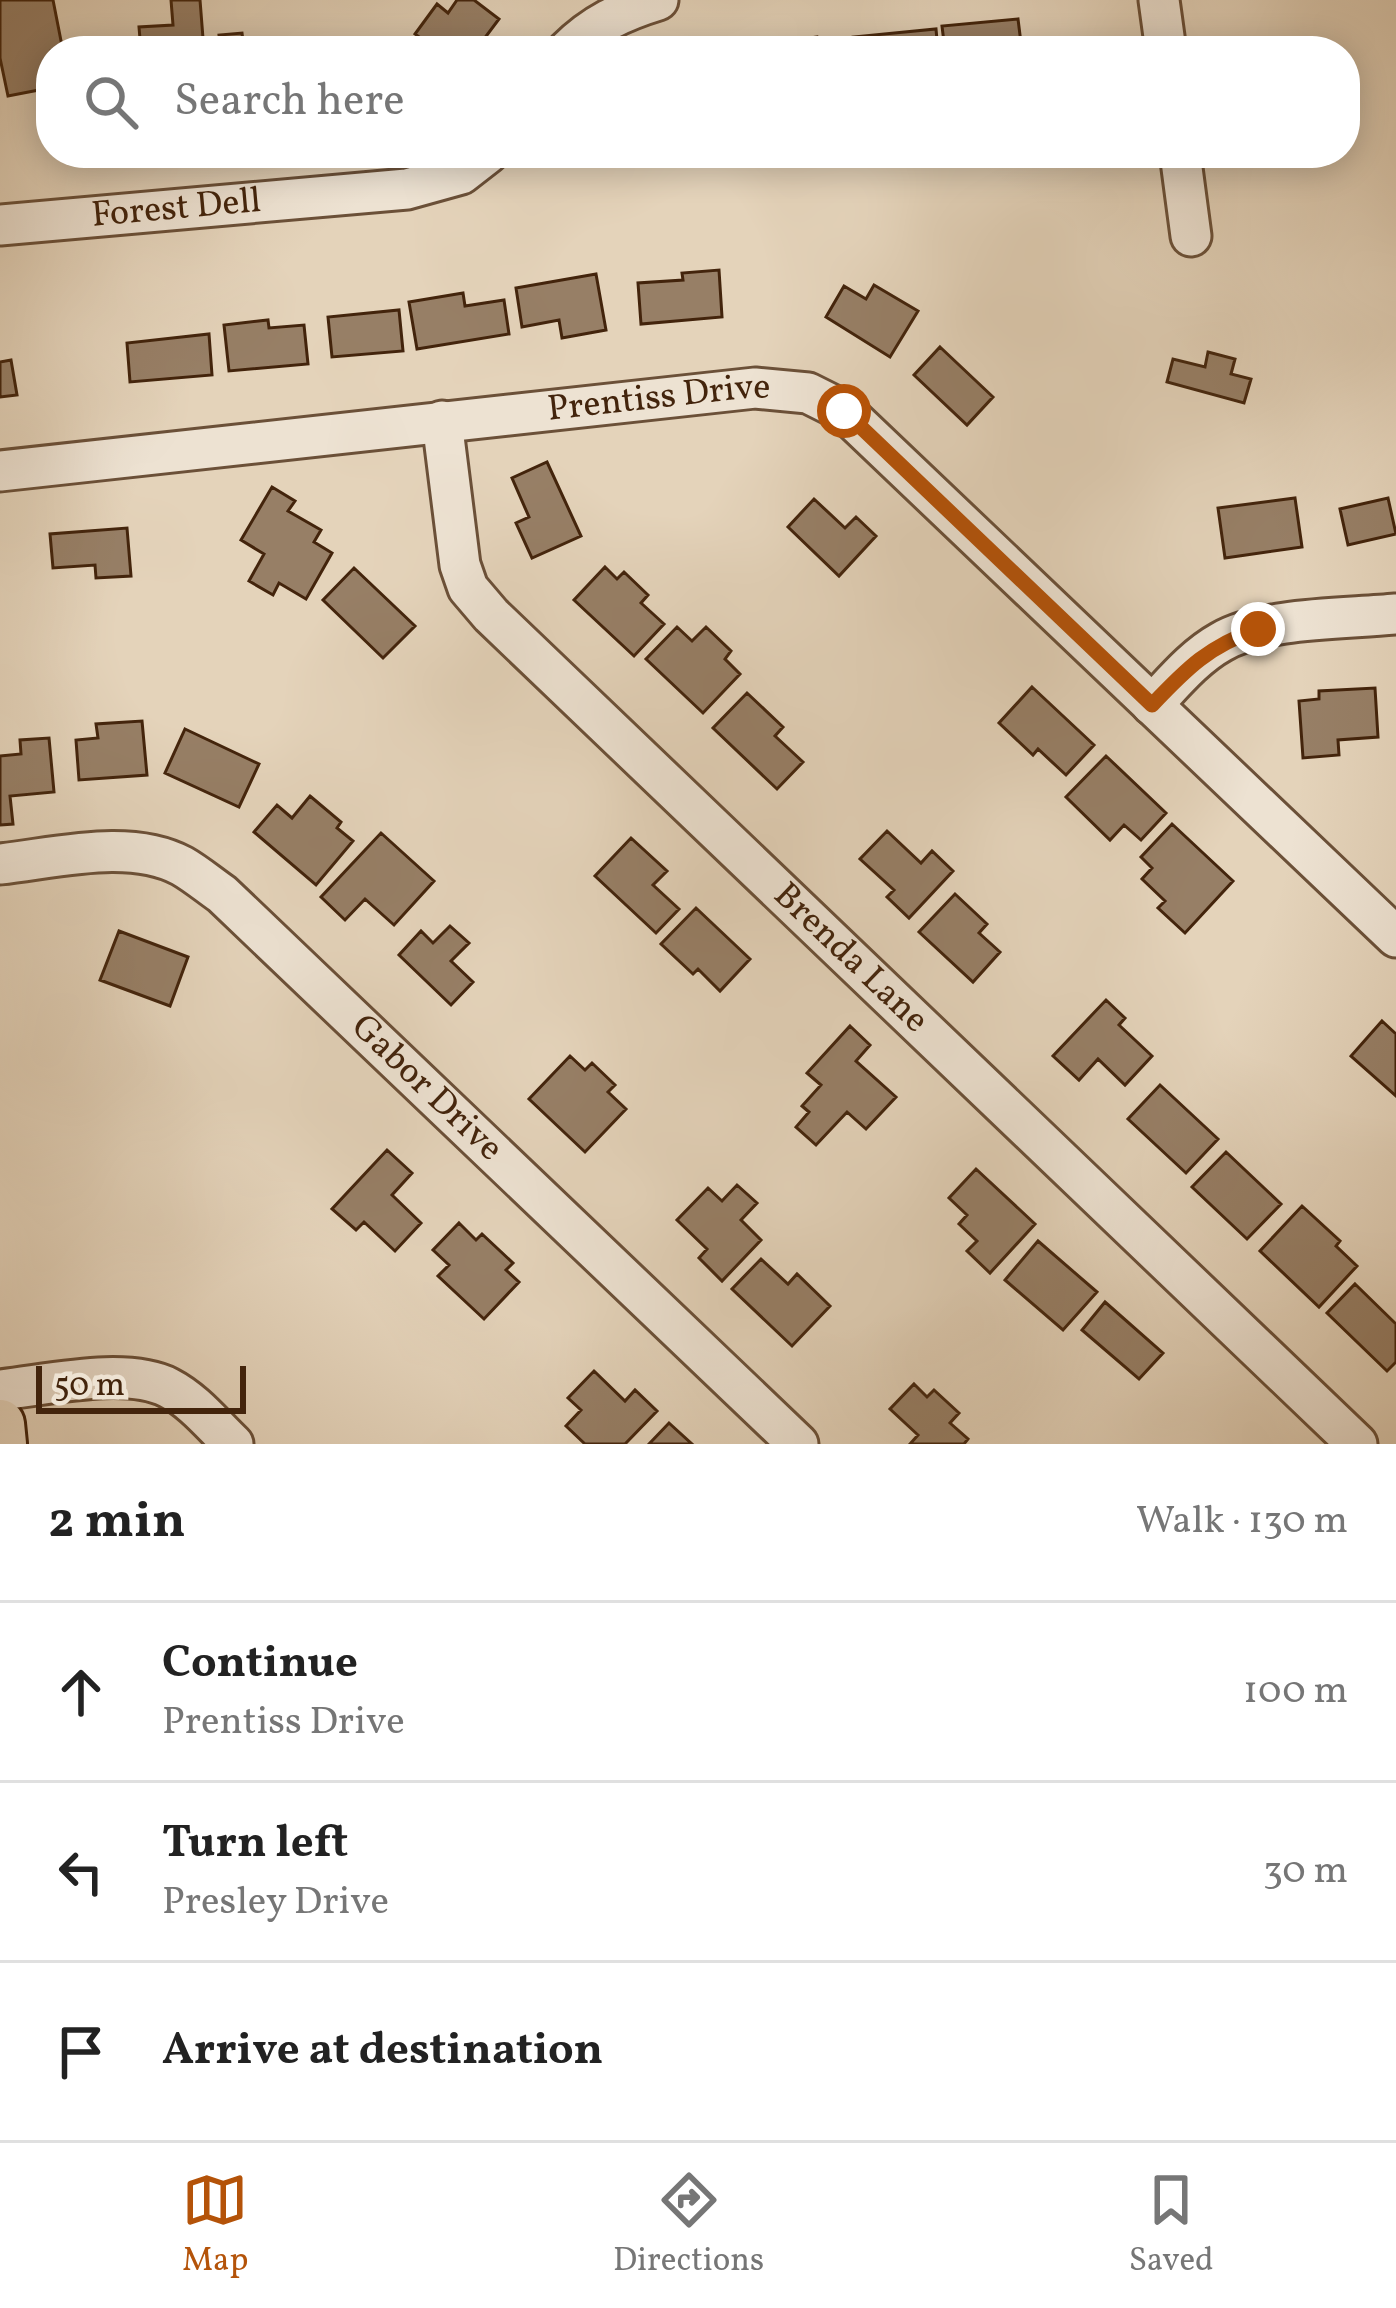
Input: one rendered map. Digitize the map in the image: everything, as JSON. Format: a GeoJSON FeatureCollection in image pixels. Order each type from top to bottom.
{"type":"FeatureCollection","features":[{"type":"Feature","properties":{"kind":"main road"},"geometry":{"type":"LineString","coordinates":[[0,1424],[2,1444]]}},
{"type":"Feature","properties":{"kind":"street"},"geometry":{"type":"LineString","coordinates":[[583,36],[619,12],[658,0]]}},
{"type":"Feature","properties":{"kind":"street"},"geometry":{"type":"LineString","coordinates":[[1159,0],[1164,36]]}},
{"type":"Feature","properties":{"kind":"street","name":"Forest Dell"},"geometry":{"type":"LineString","coordinates":[[0,225],[407,189],[469,168]]}},
{"type":"Feature","properties":{"kind":"street"},"geometry":{"type":"LineString","coordinates":[[1182,168],[1191,236]]}},
{"type":"Feature","properties":{"kind":"street","name":"Prentiss Drive"},"geometry":{"type":"LineString","coordinates":[[0,471],[755,388],[808,393],[844,411],[1396,937]]}},
{"type":"Feature","properties":{"kind":"street","name":"Brenda Lane"},"geometry":{"type":"LineString","coordinates":[[442,421],[460,565],[468,588],[491,615],[1357,1444]]}},
{"type":"Feature","properties":{"kind":"street"},"geometry":{"type":"LineString","coordinates":[[1152,705],[1192,663],[1222,641],[1258,629],[1396,614]]}},
{"type":"Feature","properties":{"kind":"street","name":"Gabor Drive"},"geometry":{"type":"LineString","coordinates":[[0,864],[104,852],[140,853],[180,864],[222,894],[797,1444]]}},
{"type":"Feature","properties":{"kind":"street"},"geometry":{"type":"LineString","coordinates":[[0,1390],[116,1377],[164,1385],[189,1401],[233,1444]]}},
{"type":"Feature","properties":{"kind":"building"},"geometry":{"type":"Polygon","coordinates":[[[0,0],[53,0],[60,36],[36,36],[36,91],[8,96],[0,58],[0,0]]]}},
{"type":"Feature","properties":{"kind":"building"},"geometry":{"type":"Polygon","coordinates":[[[171,0],[200,0],[203,36],[140,36],[139,27],[173,25],[171,0]]]}},
{"type":"Feature","properties":{"kind":"building"},"geometry":{"type":"Polygon","coordinates":[[[457,0],[474,0],[499,19],[486,36],[415,34],[437,4],[448,13],[457,0]]]}},
{"type":"Feature","properties":{"kind":"building"},"geometry":{"type":"Polygon","coordinates":[[[1018,19],[1020,36],[943,36],[942,26],[1018,19]]]}},
{"type":"Feature","properties":{"kind":"building"},"geometry":{"type":"Polygon","coordinates":[[[936,29],[937,36],[863,36],[936,29]]]}},
{"type":"Feature","properties":{"kind":"building"},"geometry":{"type":"Polygon","coordinates":[[[719,270],[722,317],[641,324],[638,283],[683,280],[682,273],[719,270]]]}},
{"type":"Feature","properties":{"kind":"building"},"geometry":{"type":"Polygon","coordinates":[[[596,274],[606,330],[562,338],[559,320],[522,327],[516,288],[596,274]]]}},
{"type":"Feature","properties":{"kind":"building"},"geometry":{"type":"Polygon","coordinates":[[[874,285],[918,311],[890,357],[826,317],[844,286],[866,299],[874,285]]]}},
{"type":"Feature","properties":{"kind":"building"},"geometry":{"type":"Polygon","coordinates":[[[463,293],[465,306],[504,300],[509,334],[417,349],[409,302],[463,293]]]}},
{"type":"Feature","properties":{"kind":"building"},"geometry":{"type":"Polygon","coordinates":[[[399,310],[403,351],[332,357],[328,317],[399,310]]]}},
{"type":"Feature","properties":{"kind":"building"},"geometry":{"type":"Polygon","coordinates":[[[268,320],[269,328],[304,325],[308,364],[229,371],[224,325],[268,320]]]}},
{"type":"Feature","properties":{"kind":"building"},"geometry":{"type":"Polygon","coordinates":[[[209,334],[212,375],[130,382],[127,343],[209,334]]]}},
{"type":"Feature","properties":{"kind":"building"},"geometry":{"type":"Polygon","coordinates":[[[940,347],[993,397],[967,425],[914,375],[940,347]]]}},
{"type":"Feature","properties":{"kind":"building"},"geometry":{"type":"Polygon","coordinates":[[[1208,352],[1235,359],[1231,374],[1251,379],[1244,403],[1167,382],[1173,359],[1205,367],[1208,352]]]}},
{"type":"Feature","properties":{"kind":"building"},"geometry":{"type":"Polygon","coordinates":[[[11,360],[17,395],[0,397],[0,362],[11,360]]]}},
{"type":"Feature","properties":{"kind":"building"},"geometry":{"type":"Polygon","coordinates":[[[547,462],[581,536],[532,558],[516,523],[529,517],[512,478],[547,462]]]}},
{"type":"Feature","properties":{"kind":"building"},"geometry":{"type":"Polygon","coordinates":[[[272,487],[295,501],[288,511],[321,530],[314,542],[332,553],[306,599],[279,583],[273,595],[249,581],[264,554],[241,540],[272,487]]]}},
{"type":"Feature","properties":{"kind":"building"},"geometry":{"type":"Polygon","coordinates":[[[1295,498],[1302,547],[1225,558],[1218,508],[1295,498]]]}},
{"type":"Feature","properties":{"kind":"building"},"geometry":{"type":"Polygon","coordinates":[[[1388,498],[1396,534],[1348,545],[1340,509],[1388,498]]]}},
{"type":"Feature","properties":{"kind":"building"},"geometry":{"type":"Polygon","coordinates":[[[814,499],[845,528],[856,517],[876,536],[839,576],[788,527],[814,499]]]}},
{"type":"Feature","properties":{"kind":"building"},"geometry":{"type":"Polygon","coordinates":[[[127,528],[131,576],[96,578],[95,565],[53,568],[50,534],[127,528]]]}},
{"type":"Feature","properties":{"kind":"building"},"geometry":{"type":"Polygon","coordinates":[[[605,567],[617,579],[624,572],[648,595],[641,603],[664,624],[634,656],[574,600],[605,567]]]}},
{"type":"Feature","properties":{"kind":"building"},"geometry":{"type":"Polygon","coordinates":[[[354,568],[415,626],[383,658],[323,600],[354,568]]]}},
{"type":"Feature","properties":{"kind":"building"},"geometry":{"type":"Polygon","coordinates":[[[677,627],[692,641],[706,627],[731,651],[725,659],[740,674],[703,713],[646,659],[677,627]]]}},
{"type":"Feature","properties":{"kind":"building"},"geometry":{"type":"Polygon","coordinates":[[[1032,687],[1094,745],[1066,775],[1038,749],[1033,755],[999,723],[1032,687]]]}},
{"type":"Feature","properties":{"kind":"building"},"geometry":{"type":"Polygon","coordinates":[[[1375,688],[1378,737],[1338,740],[1339,755],[1303,758],[1299,701],[1319,699],[1319,691],[1375,688]]]}},
{"type":"Feature","properties":{"kind":"building"},"geometry":{"type":"Polygon","coordinates":[[[747,693],[783,727],[775,736],[803,762],[777,789],[713,728],[747,693]]]}},
{"type":"Feature","properties":{"kind":"building"},"geometry":{"type":"Polygon","coordinates":[[[142,721],[147,775],[79,780],[76,740],[98,738],[96,724],[142,721]]]}},
{"type":"Feature","properties":{"kind":"building"},"geometry":{"type":"Polygon","coordinates":[[[185,729],[259,764],[239,807],[165,773],[185,729]]]}},
{"type":"Feature","properties":{"kind":"building"},"geometry":{"type":"Polygon","coordinates":[[[49,738],[54,792],[10,796],[13,824],[0,825],[0,756],[21,754],[20,740],[49,738]]]}},
{"type":"Feature","properties":{"kind":"building"},"geometry":{"type":"Polygon","coordinates":[[[1106,756],[1166,813],[1141,840],[1124,825],[1110,840],[1066,797],[1106,756]]]}},
{"type":"Feature","properties":{"kind":"building"},"geometry":{"type":"Polygon","coordinates":[[[310,796],[341,822],[337,828],[353,841],[316,885],[254,832],[277,805],[292,818],[310,796]]]}},
{"type":"Feature","properties":{"kind":"building"},"geometry":{"type":"Polygon","coordinates":[[[1172,824],[1233,881],[1185,933],[1158,908],[1165,901],[1142,879],[1152,868],[1141,857],[1172,824]]]}},
{"type":"Feature","properties":{"kind":"building"},"geometry":{"type":"Polygon","coordinates":[[[887,831],[921,863],[932,851],[953,871],[909,918],[887,897],[894,890],[860,859],[887,831]]]}},
{"type":"Feature","properties":{"kind":"building"},"geometry":{"type":"Polygon","coordinates":[[[381,833],[434,881],[394,925],[365,899],[345,920],[321,897],[381,833]]]}},
{"type":"Feature","properties":{"kind":"building"},"geometry":{"type":"Polygon","coordinates":[[[631,838],[667,871],[653,885],[679,909],[656,933],[595,876],[631,838]]]}},
{"type":"Feature","properties":{"kind":"building"},"geometry":{"type":"Polygon","coordinates":[[[955,894],[987,924],[979,933],[1000,952],[973,982],[919,932],[955,894]]]}},
{"type":"Feature","properties":{"kind":"building"},"geometry":{"type":"Polygon","coordinates":[[[696,908],[750,959],[720,991],[661,944],[696,908]]]}},
{"type":"Feature","properties":{"kind":"building"},"geometry":{"type":"Polygon","coordinates":[[[450,926],[469,943],[451,961],[473,982],[451,1005],[399,955],[421,931],[433,943],[450,926]]]}},
{"type":"Feature","properties":{"kind":"building"},"geometry":{"type":"Polygon","coordinates":[[[119,931],[188,957],[170,1006],[100,980],[119,931]]]}},
{"type":"Feature","properties":{"kind":"building"},"geometry":{"type":"Polygon","coordinates":[[[1106,1000],[1125,1018],[1119,1025],[1152,1056],[1125,1085],[1098,1059],[1079,1080],[1053,1056],[1106,1000]]]}},
{"type":"Feature","properties":{"kind":"building"},"geometry":{"type":"Polygon","coordinates":[[[1382,1021],[1396,1034],[1396,1096],[1351,1056],[1382,1021]]]}},
{"type":"Feature","properties":{"kind":"building"},"geometry":{"type":"Polygon","coordinates":[[[850,1026],[870,1045],[856,1061],[896,1097],[866,1129],[847,1112],[816,1145],[796,1127],[809,1112],[802,1106],[821,1085],[807,1073],[850,1026]]]}},
{"type":"Feature","properties":{"kind":"building"},"geometry":{"type":"Polygon","coordinates":[[[570,1056],[585,1070],[592,1063],[615,1085],[608,1092],[626,1109],[585,1152],[529,1099],[570,1056]]]}},
{"type":"Feature","properties":{"kind":"building"},"geometry":{"type":"Polygon","coordinates":[[[1160,1085],[1218,1139],[1186,1173],[1128,1119],[1160,1085]]]}},
{"type":"Feature","properties":{"kind":"building"},"geometry":{"type":"Polygon","coordinates":[[[387,1150],[412,1173],[392,1195],[421,1223],[395,1251],[364,1222],[356,1230],[332,1209],[387,1150]]]}},
{"type":"Feature","properties":{"kind":"building"},"geometry":{"type":"Polygon","coordinates":[[[1226,1152],[1281,1204],[1247,1239],[1192,1187],[1226,1152]]]}},
{"type":"Feature","properties":{"kind":"building"},"geometry":{"type":"Polygon","coordinates":[[[976,1169],[1035,1224],[990,1273],[967,1251],[977,1241],[959,1224],[967,1215],[949,1198],[976,1169]]]}},
{"type":"Feature","properties":{"kind":"building"},"geometry":{"type":"Polygon","coordinates":[[[737,1185],[757,1203],[741,1220],[761,1240],[722,1281],[699,1258],[707,1249],[677,1220],[708,1188],[722,1201],[737,1185]]]}},
{"type":"Feature","properties":{"kind":"building"},"geometry":{"type":"Polygon","coordinates":[[[1302,1206],[1340,1241],[1336,1246],[1357,1266],[1319,1307],[1260,1251],[1302,1206]]]}},
{"type":"Feature","properties":{"kind":"building"},"geometry":{"type":"Polygon","coordinates":[[[459,1223],[476,1240],[482,1234],[513,1263],[506,1270],[519,1282],[484,1319],[438,1276],[449,1265],[433,1250],[459,1223]]]}},
{"type":"Feature","properties":{"kind":"building"},"geometry":{"type":"Polygon","coordinates":[[[1038,1241],[1097,1292],[1063,1330],[1005,1280],[1038,1241]]]}},
{"type":"Feature","properties":{"kind":"building"},"geometry":{"type":"Polygon","coordinates":[[[761,1259],[788,1284],[797,1274],[830,1306],[792,1346],[732,1289],[761,1259]]]}},
{"type":"Feature","properties":{"kind":"building"},"geometry":{"type":"Polygon","coordinates":[[[1355,1284],[1396,1324],[1396,1362],[1387,1371],[1327,1313],[1355,1284]]]}},
{"type":"Feature","properties":{"kind":"building"},"geometry":{"type":"Polygon","coordinates":[[[1105,1302],[1163,1353],[1139,1379],[1082,1330],[1105,1302]]]}},
{"type":"Feature","properties":{"kind":"building"},"geometry":{"type":"Polygon","coordinates":[[[594,1371],[625,1401],[635,1390],[657,1411],[625,1444],[585,1444],[566,1426],[581,1410],[568,1398],[594,1371]]]}},
{"type":"Feature","properties":{"kind":"building"},"geometry":{"type":"Polygon","coordinates":[[[914,1384],[927,1397],[934,1390],[959,1413],[950,1423],[968,1439],[964,1444],[910,1444],[918,1435],[890,1409],[914,1384]]]}},
{"type":"Feature","properties":{"kind":"building"},"geometry":{"type":"Polygon","coordinates":[[[669,1423],[692,1444],[649,1444],[669,1423]]]}},
{"type":"Feature","properties":{"kind":"route"},"geometry":{"type":"LineString","coordinates":[[844,411],[1152,705],[1192,663],[1222,641],[1258,629]]}}]}
